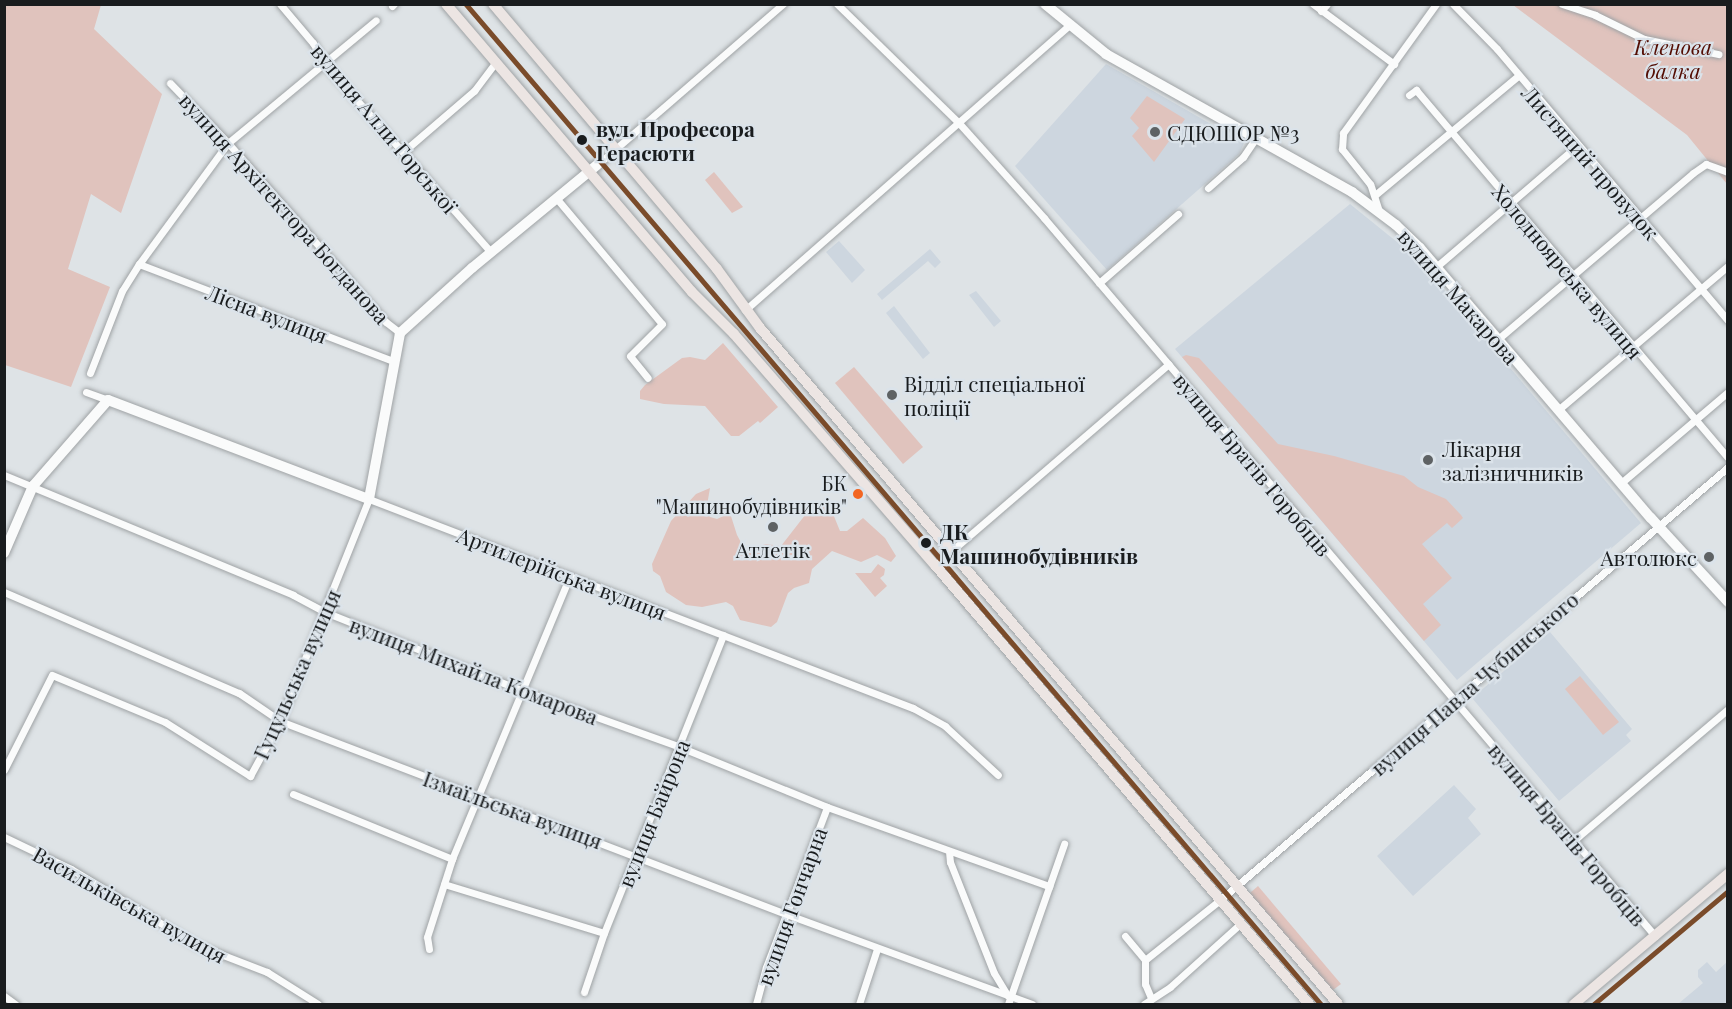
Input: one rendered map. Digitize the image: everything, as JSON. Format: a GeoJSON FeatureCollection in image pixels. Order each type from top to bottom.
{"type":"FeatureCollection","features":[{"type":"Feature","properties":{"kind":"main road"},"geometry":{"type":"LineString","coordinates":[[446,4],[496,63],[594,167],[692,292],[734,334],[935,565],[1310,1005]]}},
{"type":"Feature","properties":{"kind":"main road"},"geometry":{"type":"LineString","coordinates":[[493,4],[717,269],[745,310],[1338,1005]]}},
{"type":"Feature","properties":{"kind":"main road"},"geometry":{"type":"LineString","coordinates":[[1574,1005],[1728,874]]}},
{"type":"Feature","properties":{"kind":"street","name":"вулиця Алли Горської"},"geometry":{"type":"LineString","coordinates":[[280,4],[313,43],[325,64],[491,252]]}},
{"type":"Feature","properties":{"kind":"street"},"geometry":{"type":"LineString","coordinates":[[369,499],[400,333],[491,252],[616,149],[783,4]]}},
{"type":"Feature","properties":{"kind":"street","name":"вулиця Братів Горобців"},"geometry":{"type":"LineString","coordinates":[[837,4],[958,122],[1099,283],[1655,936]]}},
{"type":"Feature","properties":{"kind":"street","name":"вулиця Макарова"},"geometry":{"type":"LineString","coordinates":[[1045,4],[1068,26],[1106,54],[1352,192],[1408,236],[1658,526],[1728,602]]}},
{"type":"Feature","properties":{"kind":"street"},"geometry":{"type":"LineString","coordinates":[[1313,4],[1394,64]]}},
{"type":"Feature","properties":{"kind":"street"},"geometry":{"type":"LineString","coordinates":[[1321,10],[1327,4]]}},
{"type":"Feature","properties":{"kind":"street"},"geometry":{"type":"LineString","coordinates":[[1379,211],[1370,184],[1345,154],[1343,134],[1436,4]]}},
{"type":"Feature","properties":{"kind":"street","name":"Листяний провулок"},"geometry":{"type":"LineString","coordinates":[[1453,4],[1497,49],[1728,321]]}},
{"type":"Feature","properties":{"kind":"street"},"geometry":{"type":"LineString","coordinates":[[1562,4],[1595,15],[1658,43],[1718,54]]}},
{"type":"Feature","properties":{"kind":"street"},"geometry":{"type":"LineString","coordinates":[[90,374],[122,291],[139,264],[228,143],[376,20]]}},
{"type":"Feature","properties":{"kind":"street"},"geometry":{"type":"LineString","coordinates":[[745,310],[1068,26]]}},
{"type":"Feature","properties":{"kind":"street"},"geometry":{"type":"LineString","coordinates":[[403,152],[484,81],[496,63]]}},
{"type":"Feature","properties":{"kind":"street"},"geometry":{"type":"LineString","coordinates":[[1375,195],[1518,76]]}},
{"type":"Feature","properties":{"kind":"street","name":"вулиця Архітектора Богданова"},"geometry":{"type":"LineString","coordinates":[[170,83],[228,143],[386,322],[400,333]]}},
{"type":"Feature","properties":{"kind":"street","name":"Холодноярська вулиця"},"geometry":{"type":"LineString","coordinates":[[1409,95],[1416,90],[1728,458]]}},
{"type":"Feature","properties":{"kind":"street"},"geometry":{"type":"LineString","coordinates":[[1209,188],[1243,157],[1256,138]]}},
{"type":"Feature","properties":{"kind":"street"},"geometry":{"type":"LineString","coordinates":[[1436,267],[1578,145]]}},
{"type":"Feature","properties":{"kind":"street"},"geometry":{"type":"LineString","coordinates":[[1498,339],[1639,217],[1706,164],[1728,172]]}},
{"type":"Feature","properties":{"kind":"street"},"geometry":{"type":"LineString","coordinates":[[557,199],[662,324],[630,356],[648,378]]}},
{"type":"Feature","properties":{"kind":"street"},"geometry":{"type":"LineString","coordinates":[[1099,283],[1178,214]]}},
{"type":"Feature","properties":{"kind":"street","name":"Лісна вулиця"},"geometry":{"type":"LineString","coordinates":[[139,264],[395,362]]}},
{"type":"Feature","properties":{"kind":"street"},"geometry":{"type":"LineString","coordinates":[[1558,410],[1728,266]]}},
{"type":"Feature","properties":{"kind":"street"},"geometry":{"type":"LineString","coordinates":[[935,565],[1168,364]]}},
{"type":"Feature","properties":{"kind":"street"},"geometry":{"type":"LineString","coordinates":[[4,553],[33,486],[108,400],[86,392]]}},
{"type":"Feature","properties":{"kind":"street"},"geometry":{"type":"LineString","coordinates":[[1621,483],[1728,392]]}},
{"type":"Feature","properties":{"kind":"street","name":"Артилерійська вулиця"},"geometry":{"type":"LineString","coordinates":[[108,400],[913,708],[945,726],[998,775]]}},
{"type":"Feature","properties":{"kind":"street","name":"вулиця Павла Чубинського"},"geometry":{"type":"LineString","coordinates":[[1145,960],[1220,900],[1728,467]]}},
{"type":"Feature","properties":{"kind":"street","name":"вулиця Михайла Комарова"},"geometry":{"type":"LineString","coordinates":[[4,475],[293,595],[325,612],[524,691],[680,747],[827,807],[1049,886]]}},
{"type":"Feature","properties":{"kind":"street","name":"Гуцульська вулиця"},"geometry":{"type":"LineString","coordinates":[[4,770],[52,675],[165,722],[250,776],[280,721],[369,499]]}},
{"type":"Feature","properties":{"kind":"street"},"geometry":{"type":"LineString","coordinates":[[429,948],[427,937],[452,859],[524,691],[570,576]]}},
{"type":"Feature","properties":{"kind":"street","name":"Ізмаїльська вулиця"},"geometry":{"type":"LineString","coordinates":[[4,592],[238,693],[280,721],[1009,999],[1032,1005]]}},
{"type":"Feature","properties":{"kind":"street","name":"вулиця Байрона"},"geometry":{"type":"LineString","coordinates":[[584,992],[604,933],[723,635]]}},
{"type":"Feature","properties":{"kind":"street"},"geometry":{"type":"LineString","coordinates":[[1573,841],[1728,709]]}},
{"type":"Feature","properties":{"kind":"street"},"geometry":{"type":"LineString","coordinates":[[293,794],[452,859]]}},
{"type":"Feature","properties":{"kind":"street","name":"вулиця Гончарна"},"geometry":{"type":"LineString","coordinates":[[756,1005],[765,968],[827,807]]}},
{"type":"Feature","properties":{"kind":"street","name":"Васильківська вулиця"},"geometry":{"type":"LineString","coordinates":[[4,837],[70,869],[197,945],[267,972],[318,1005]]}},
{"type":"Feature","properties":{"kind":"street"},"geometry":{"type":"LineString","coordinates":[[1009,999],[1064,844]]}},
{"type":"Feature","properties":{"kind":"street"},"geometry":{"type":"LineString","coordinates":[[949,851],[950,862],[994,973],[1009,999]]}},
{"type":"Feature","properties":{"kind":"street"},"geometry":{"type":"LineString","coordinates":[[444,884],[604,933]]}},
{"type":"Feature","properties":{"kind":"street"},"geometry":{"type":"LineString","coordinates":[[1144,1005],[1170,987],[1241,923]]}},
{"type":"Feature","properties":{"kind":"street"},"geometry":{"type":"LineString","coordinates":[[1125,936],[1145,960],[1145,984],[1151,998]]}},
{"type":"Feature","properties":{"kind":"street"},"geometry":{"type":"LineString","coordinates":[[859,1005],[877,949]]}},
{"type":"Feature","properties":{"kind":"street"},"geometry":{"type":"LineString","coordinates":[[4,996],[15,1005]]}},
{"type":"Feature","properties":{"kind":"shaded area"},"geometry":{"type":"Polygon","coordinates":[[[1106,64],[1244,143],[1239,154],[1107,270],[1015,166],[1106,64]]]}},
{"type":"Feature","properties":{"kind":"shaded area","name":"Лікарня залізничників"},"geometry":{"type":"Polygon","coordinates":[[[1350,204],[1418,259],[1641,523],[1457,680],[1175,349],[1350,204]]]}},
{"type":"Feature","properties":{"kind":"shaded area"},"geometry":{"type":"Polygon","coordinates":[[[839,241],[865,270],[852,283],[826,252],[839,241]]]}},
{"type":"Feature","properties":{"kind":"shaded area"},"geometry":{"type":"Polygon","coordinates":[[[930,249],[941,262],[935,268],[928,261],[882,300],[877,294],[930,249]]]}},
{"type":"Feature","properties":{"kind":"shaded area"},"geometry":{"type":"Polygon","coordinates":[[[976,291],[1001,321],[994,327],[969,295],[976,291]]]}},
{"type":"Feature","properties":{"kind":"shaded area"},"geometry":{"type":"Polygon","coordinates":[[[894,306],[930,353],[923,359],[886,313],[894,306]]]}},
{"type":"Feature","properties":{"kind":"shaded area"},"geometry":{"type":"Polygon","coordinates":[[[1550,632],[1632,729],[1626,735],[1631,741],[1559,801],[1472,698],[1550,632]]]}},
{"type":"Feature","properties":{"kind":"shaded area"},"geometry":{"type":"Polygon","coordinates":[[[1454,785],[1476,809],[1468,818],[1481,834],[1413,896],[1377,856],[1454,785]]]}},
{"type":"Feature","properties":{"kind":"shaded area"},"geometry":{"type":"Polygon","coordinates":[[[1707,962],[1716,972],[1727,962],[1727,1004],[1678,1004],[1703,983],[1698,977],[1698,970],[1707,962]]]}},
{"type":"Feature","properties":{"kind":"green space"},"geometry":{"type":"Polygon","coordinates":[[[5,4],[101,5],[94,29],[162,94],[121,213],[91,194],[68,269],[110,287],[71,387],[5,365],[5,4]]]}},
{"type":"Feature","properties":{"kind":"green space","name":"Кленова балка"},"geometry":{"type":"Polygon","coordinates":[[[1513,5],[1727,5],[1727,184],[1687,135],[1513,5]]]}},
{"type":"Feature","properties":{"kind":"green space","name":"СДЮШОР №3"},"geometry":{"type":"Polygon","coordinates":[[[1147,96],[1185,119],[1154,162],[1132,136],[1139,128],[1130,118],[1147,96]]]}},
{"type":"Feature","properties":{"kind":"green space"},"geometry":{"type":"Polygon","coordinates":[[[714,172],[743,207],[732,213],[705,180],[714,172]]]}},
{"type":"Feature","properties":{"kind":"green space"},"geometry":{"type":"Polygon","coordinates":[[[723,343],[778,407],[760,423],[758,421],[739,436],[731,436],[705,406],[664,404],[640,399],[640,391],[645,385],[682,358],[705,360],[723,343]]]}},
{"type":"Feature","properties":{"kind":"green space"},"geometry":{"type":"Polygon","coordinates":[[[1186,355],[1199,358],[1278,444],[1334,456],[1404,476],[1418,487],[1446,499],[1461,515],[1463,518],[1452,528],[1447,523],[1422,544],[1452,578],[1423,604],[1441,625],[1424,641],[1182,357],[1186,355]]]}},
{"type":"Feature","properties":{"kind":"green space"},"geometry":{"type":"Polygon","coordinates":[[[854,367],[923,447],[903,464],[835,383],[854,367]]]}},
{"type":"Feature","properties":{"kind":"green space"},"geometry":{"type":"Polygon","coordinates":[[[710,488],[706,511],[710,517],[717,519],[730,513],[744,548],[751,549],[766,544],[781,546],[809,510],[824,506],[831,509],[840,531],[847,531],[863,518],[885,538],[896,556],[891,562],[877,555],[861,562],[832,551],[812,569],[809,583],[794,588],[788,593],[777,622],[771,627],[740,620],[733,606],[726,602],[702,607],[686,605],[666,592],[660,576],[653,571],[652,564],[671,521],[696,494],[710,488]]]}},
{"type":"Feature","properties":{"kind":"green space"},"geometry":{"type":"Polygon","coordinates":[[[878,564],[885,569],[884,575],[880,578],[887,586],[875,597],[855,573],[871,573],[878,564]]]}},
{"type":"Feature","properties":{"kind":"green space"},"geometry":{"type":"Polygon","coordinates":[[[1580,676],[1619,722],[1603,735],[1565,689],[1580,676]]]}},
{"type":"Feature","properties":{"kind":"green space"},"geometry":{"type":"Polygon","coordinates":[[[1258,886],[1341,984],[1333,990],[1250,893],[1258,886]]]}},
{"type":"Feature","properties":{"kind":"transit line"},"geometry":{"type":"LineString","coordinates":[[466,4],[1321,1004]]}},
{"type":"Feature","properties":{"kind":"transit line"},"geometry":{"type":"LineString","coordinates":[[1594,1004],[1728,891]]}},
{"type":"Feature","properties":{"kind":"place","name":"СДЮШОР №3"},"geometry":{"type":"Point","coordinates":[1155,132]}},
{"type":"Feature","properties":{"kind":"place","name":"вул. Професора Герасюти"},"geometry":{"type":"Point","coordinates":[582,140]}},
{"type":"Feature","properties":{"kind":"place","name":"Відділ спеціальної поліції"},"geometry":{"type":"Point","coordinates":[892,395]}},
{"type":"Feature","properties":{"kind":"place","name":"Лікарня залізничників"},"geometry":{"type":"Point","coordinates":[1428,460]}},
{"type":"Feature","properties":{"kind":"place","name":"БК \"Машинобудівників\""},"geometry":{"type":"Point","coordinates":[858,494]}},
{"type":"Feature","properties":{"kind":"place","name":"Атлетік"},"geometry":{"type":"Point","coordinates":[773,527]}},
{"type":"Feature","properties":{"kind":"place","name":"ДК Машинобудівників"},"geometry":{"type":"Point","coordinates":[926,543]}},
{"type":"Feature","properties":{"kind":"place","name":"Автолюкс"},"geometry":{"type":"Point","coordinates":[1709,557]}}]}
